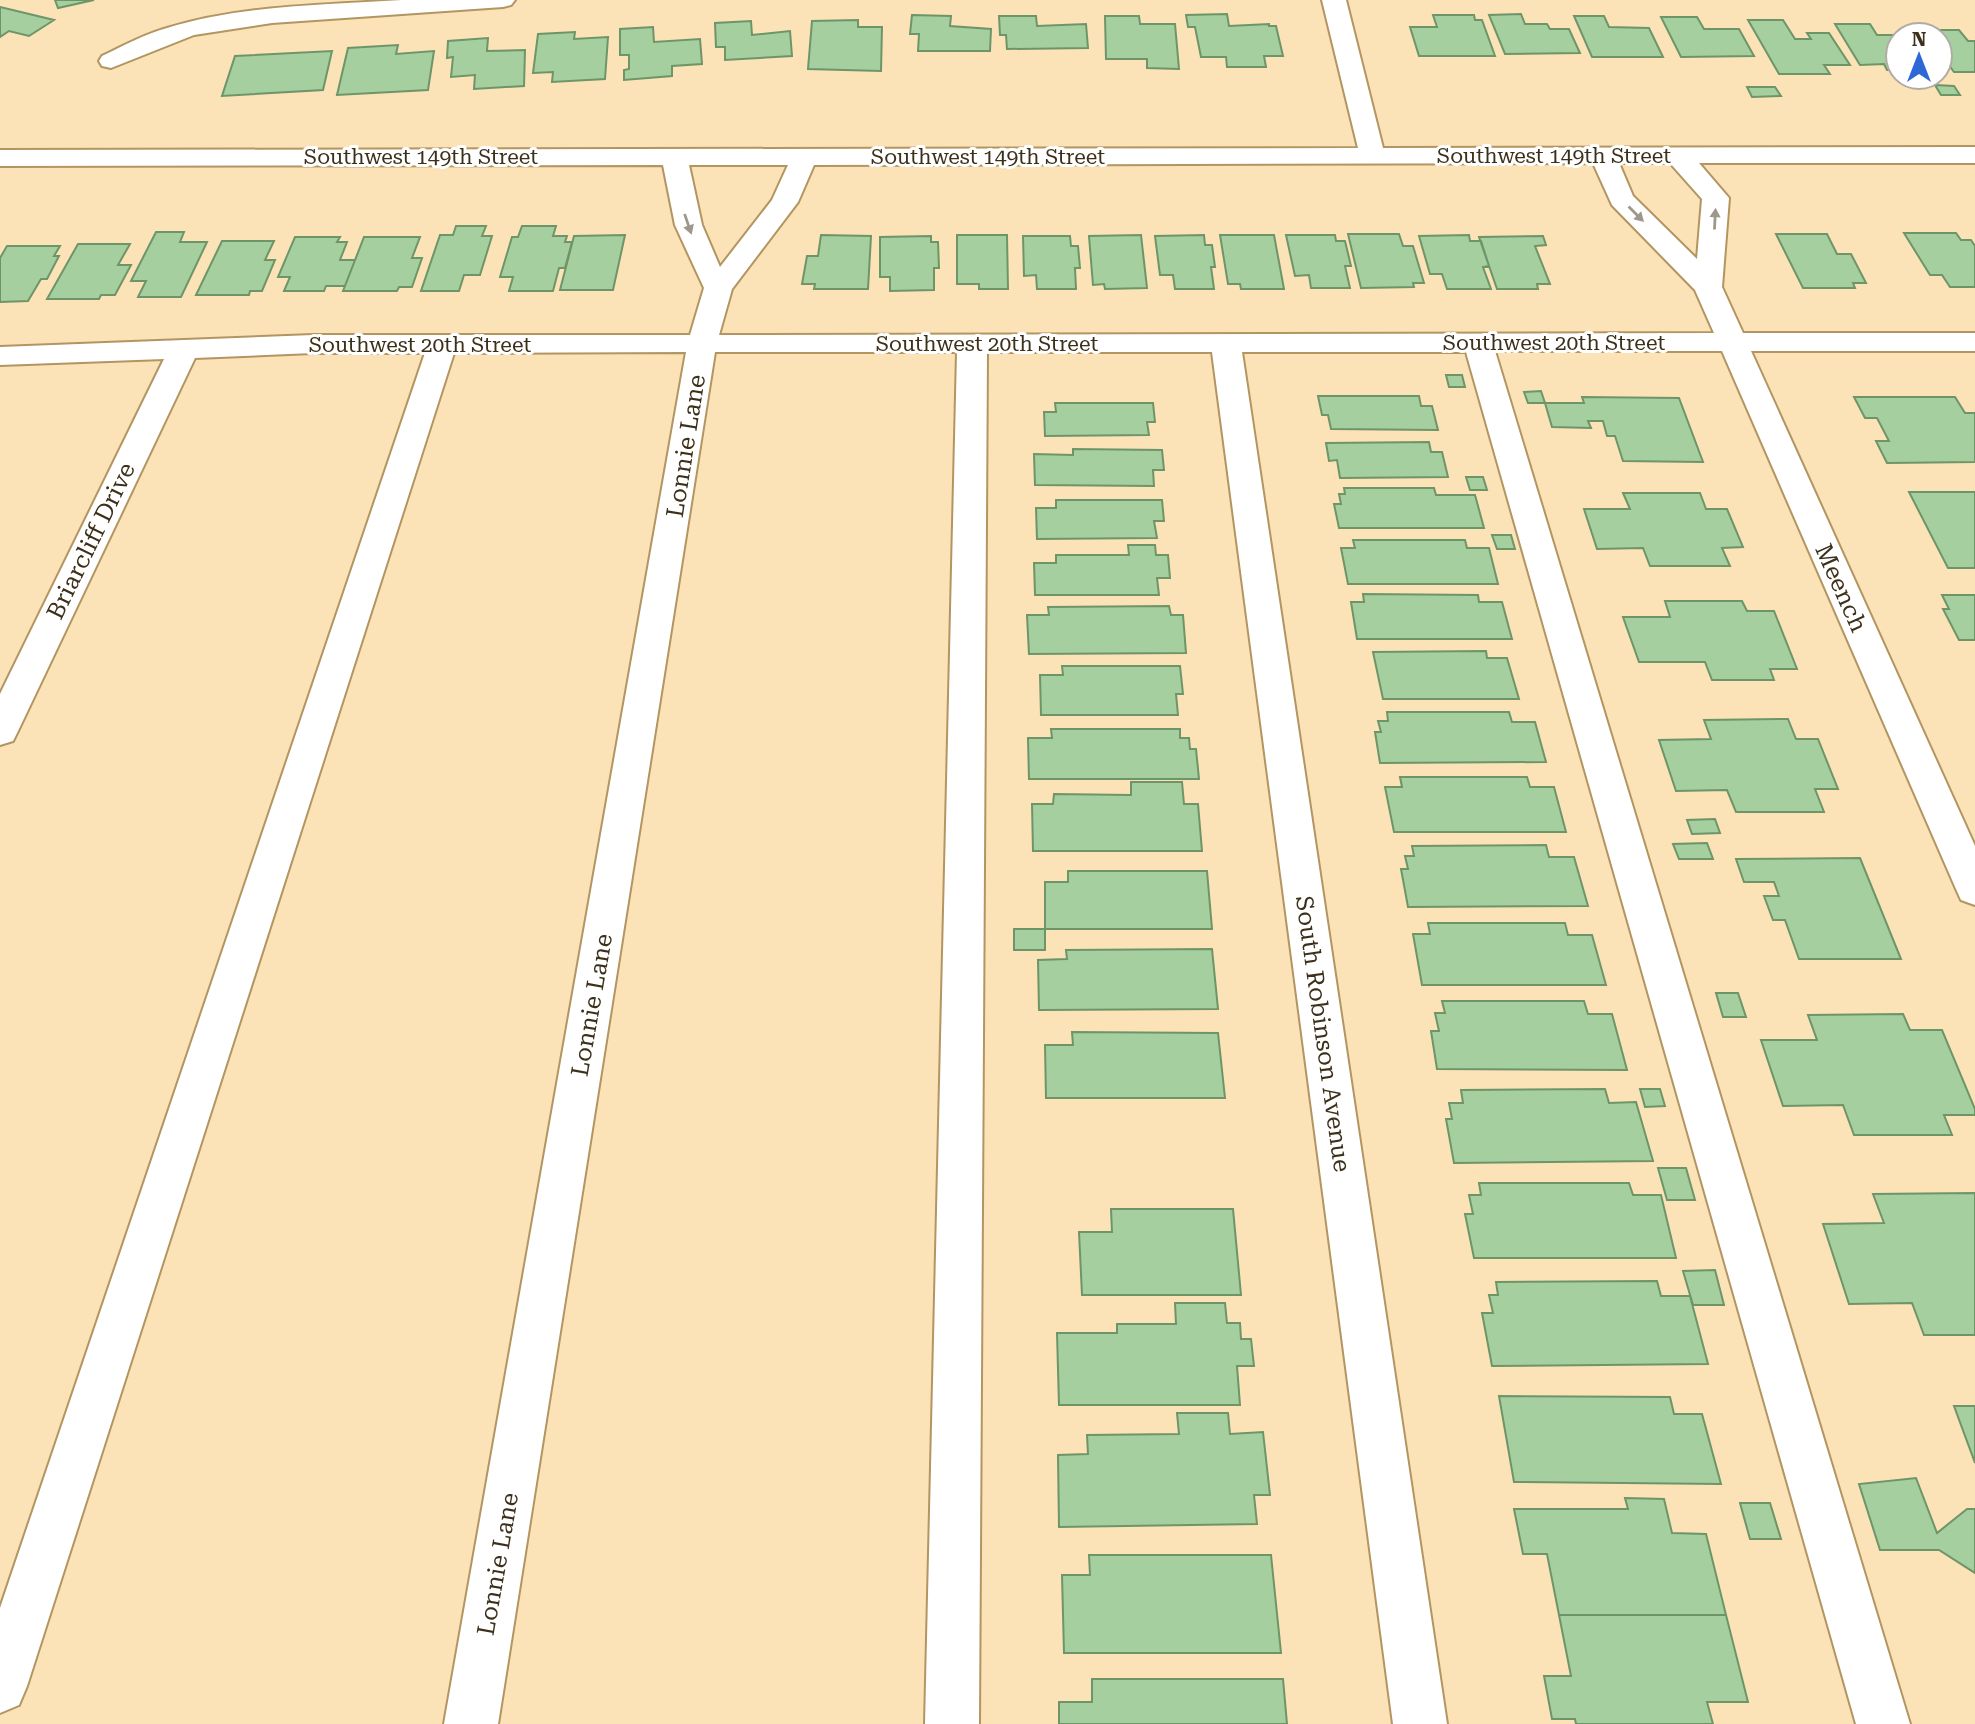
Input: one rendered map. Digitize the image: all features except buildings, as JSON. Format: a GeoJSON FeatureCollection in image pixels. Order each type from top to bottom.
{"type":"FeatureCollection","features":[{"type":"Feature","properties":{"kind":"street"},"geometry":{"type":"LineString","coordinates":[[111,61],[171,34],[192,28],[272,16],[503,0]]}},
{"type":"Feature","properties":{"kind":"street"},"geometry":{"type":"LineString","coordinates":[[1334,0],[1361,118],[1373,156]]}},
{"type":"Feature","properties":{"kind":"street","name":"Meench"},"geometry":{"type":"LineString","coordinates":[[1677,155],[1716,198],[1707,287]]}},
{"type":"Feature","properties":{"kind":"street","name":"Southwest 149th Street"},"geometry":{"type":"LineString","coordinates":[[0,158],[1975,155]]}},
{"type":"Feature","properties":{"kind":"street","name":"Meench"},"geometry":{"type":"LineString","coordinates":[[1603,156],[1621,199],[1707,287],[1975,889]]}},
{"type":"Feature","properties":{"kind":"street"},"geometry":{"type":"LineString","coordinates":[[676,157],[681,203],[700,259],[718,288]]}},
{"type":"Feature","properties":{"kind":"street","name":"Lonnie Lane"},"geometry":{"type":"LineString","coordinates":[[471,1724],[702,344],[718,288],[785,202],[804,157]]}},
{"type":"Feature","properties":{"kind":"street","name":"Southwest 20th Street"},"geometry":{"type":"LineString","coordinates":[[0,356],[313,344],[1975,342]]}},
{"type":"Feature","properties":{"kind":"street","name":"South Robinson Avenue"},"geometry":{"type":"LineString","coordinates":[[1226,343],[1420,1724]]}},
{"type":"Feature","properties":{"kind":"street"},"geometry":{"type":"LineString","coordinates":[[1478,343],[1883,1724]]}},
{"type":"Feature","properties":{"kind":"street"},"geometry":{"type":"LineString","coordinates":[[952,1724],[972,344]]}},
{"type":"Feature","properties":{"kind":"street"},"geometry":{"type":"LineString","coordinates":[[0,1686],[442,345]]}},
{"type":"Feature","properties":{"kind":"street","name":"Briarcliff Drive"},"geometry":{"type":"LineString","coordinates":[[0,731],[183,351]]}}]}
